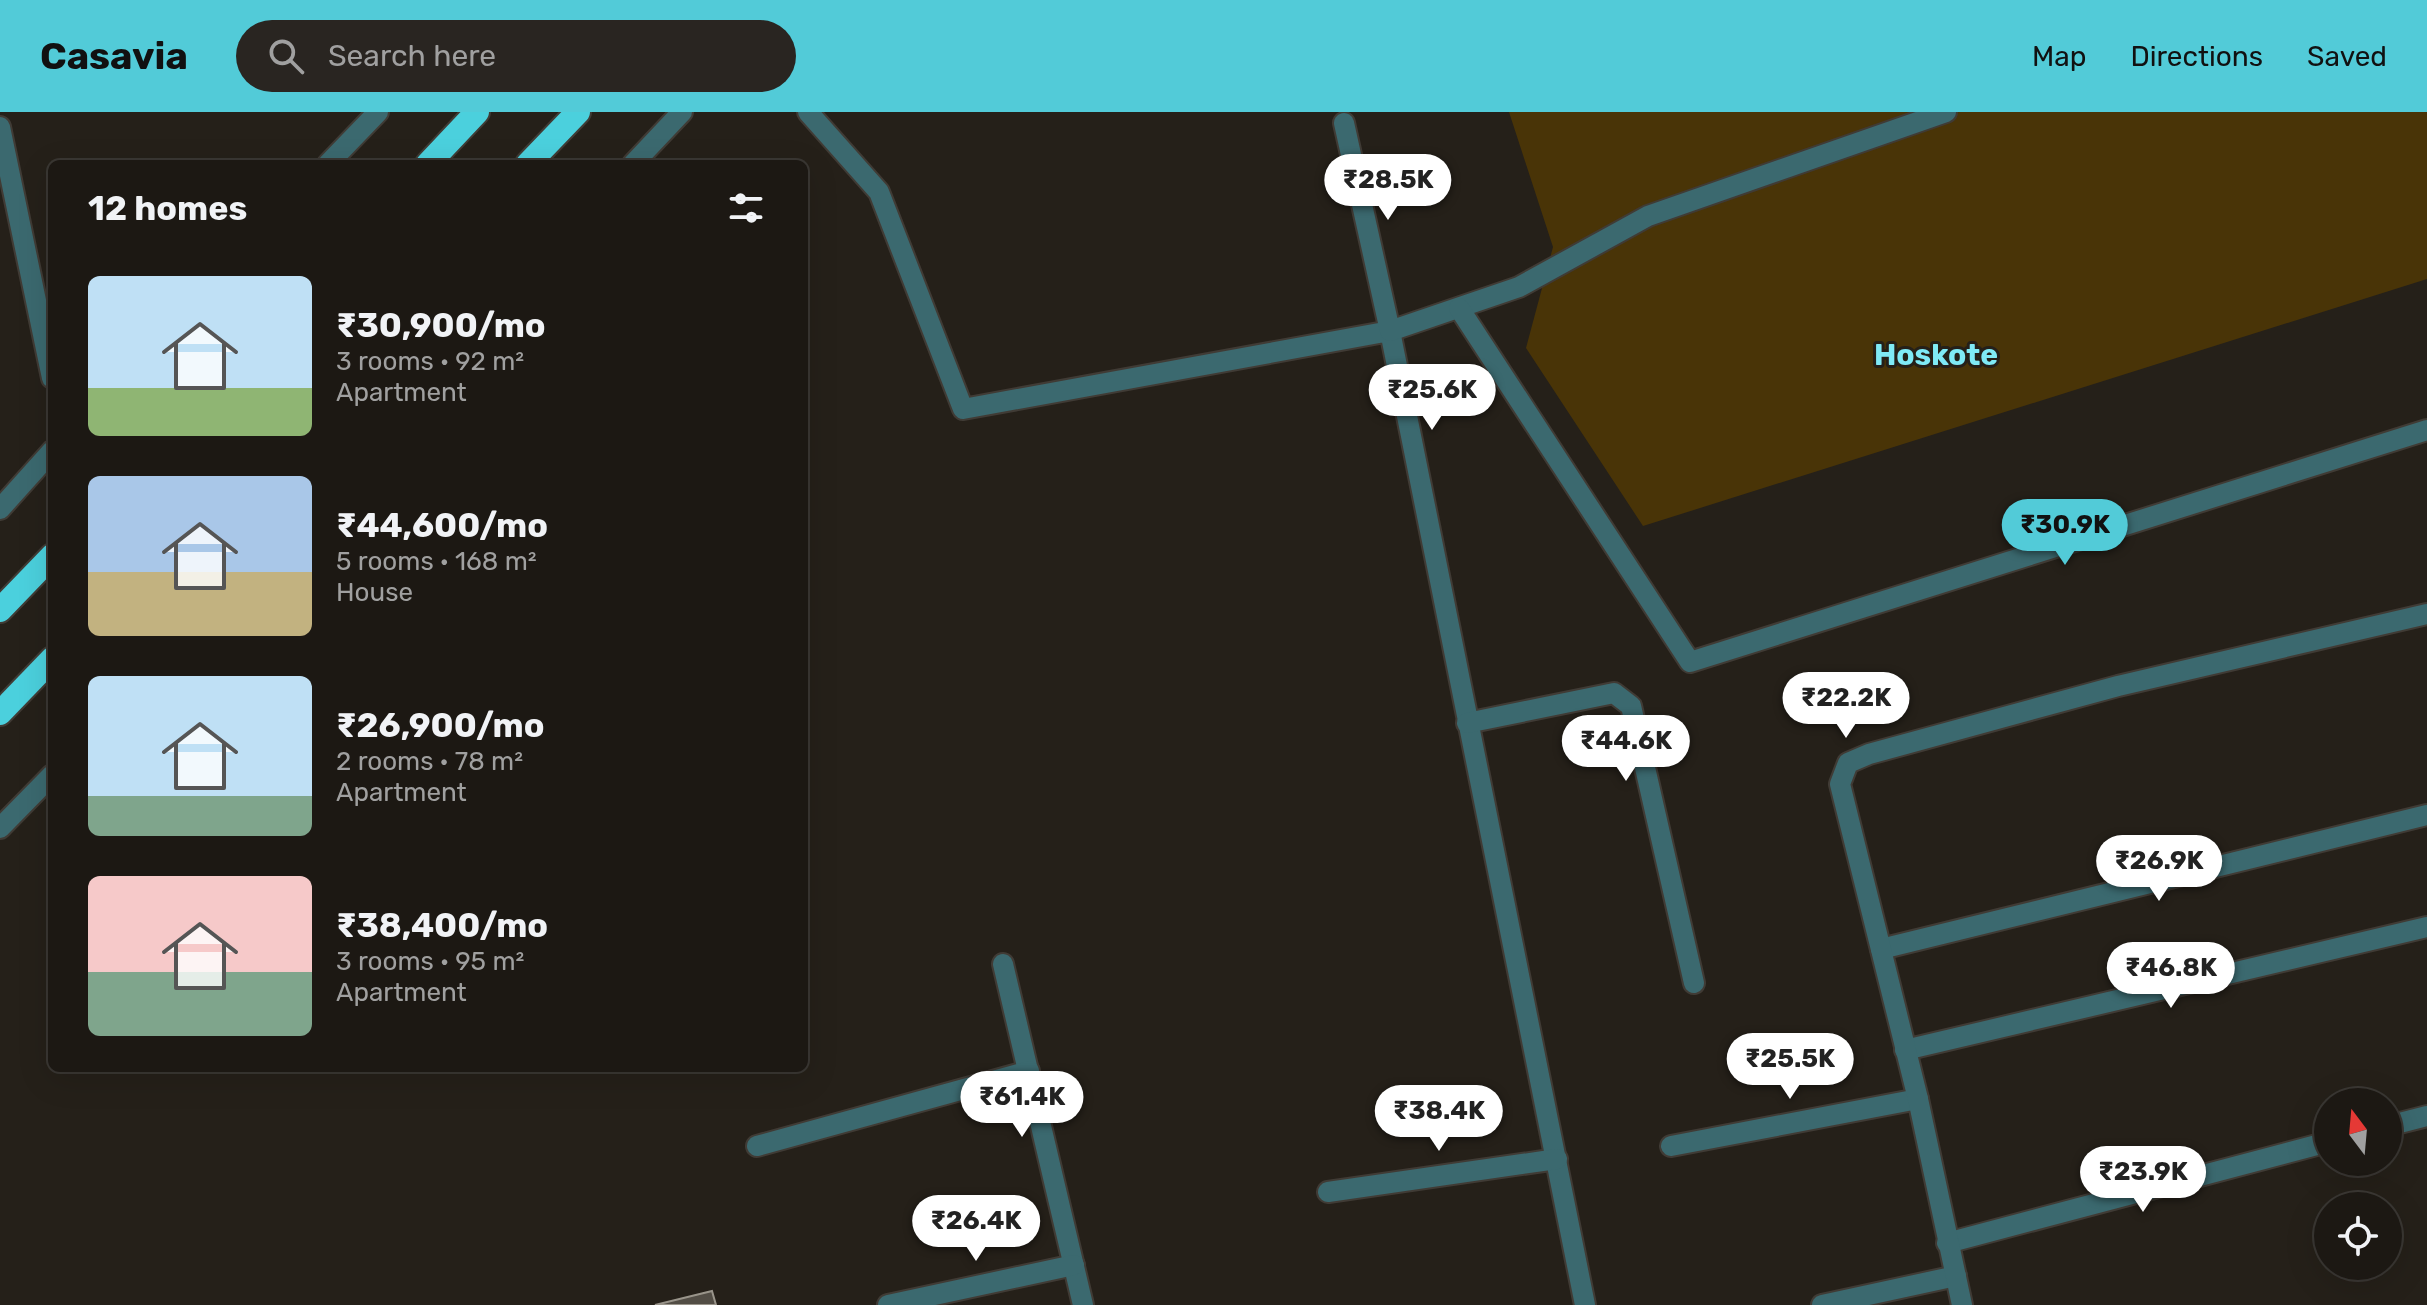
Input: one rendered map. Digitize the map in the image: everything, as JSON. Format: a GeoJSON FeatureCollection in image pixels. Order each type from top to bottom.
{"type":"FeatureCollection","features":[{"type":"Feature","properties":{"kind":"highway"},"geometry":{"type":"LineString","coordinates":[[432,160],[477,112]]}},
{"type":"Feature","properties":{"kind":"highway"},"geometry":{"type":"LineString","coordinates":[[532,160],[578,112]]}},
{"type":"Feature","properties":{"kind":"highway"},"geometry":{"type":"LineString","coordinates":[[0,610],[48,560]]}},
{"type":"Feature","properties":{"kind":"highway"},"geometry":{"type":"LineString","coordinates":[[0,713],[48,663]]}},
{"type":"Feature","properties":{"kind":"street"},"geometry":{"type":"LineString","coordinates":[[332,160],[378,112]]}},
{"type":"Feature","properties":{"kind":"street"},"geometry":{"type":"LineString","coordinates":[[637,160],[682,112]]}},
{"type":"Feature","properties":{"kind":"street"},"geometry":{"type":"LineString","coordinates":[[808,112],[879,192],[963,409],[1390,331],[1519,287],[1648,216],[1946,112]]}},
{"type":"Feature","properties":{"kind":"street"},"geometry":{"type":"LineString","coordinates":[[1344,123],[1390,331],[1585,1305]]}},
{"type":"Feature","properties":{"kind":"street"},"geometry":{"type":"LineString","coordinates":[[0,127],[48,359]]}},
{"type":"Feature","properties":{"kind":"street"},"geometry":{"type":"LineString","coordinates":[[1459,308],[1690,662],[2427,430]]}},
{"type":"Feature","properties":{"kind":"street"},"geometry":{"type":"LineString","coordinates":[[0,509],[48,455]]}},
{"type":"Feature","properties":{"kind":"street"},"geometry":{"type":"LineString","coordinates":[[1962,1305],[1918,1099],[1840,784],[1848,763],[1869,754],[2118,686],[2427,614]]}},
{"type":"Feature","properties":{"kind":"street"},"geometry":{"type":"LineString","coordinates":[[1467,723],[1614,693],[1631,706],[1694,983]]}},
{"type":"Feature","properties":{"kind":"street"},"geometry":{"type":"LineString","coordinates":[[0,828],[48,779]]}},
{"type":"Feature","properties":{"kind":"street"},"geometry":{"type":"LineString","coordinates":[[1881,949],[2427,815]]}},
{"type":"Feature","properties":{"kind":"street"},"geometry":{"type":"LineString","coordinates":[[1905,1050],[2427,927]]}},
{"type":"Feature","properties":{"kind":"street"},"geometry":{"type":"LineString","coordinates":[[1003,964],[1083,1305]]}},
{"type":"Feature","properties":{"kind":"street"},"geometry":{"type":"LineString","coordinates":[[757,1146],[1029,1071]]}},
{"type":"Feature","properties":{"kind":"street"},"geometry":{"type":"LineString","coordinates":[[1671,1146],[1918,1099]]}},
{"type":"Feature","properties":{"kind":"street"},"geometry":{"type":"LineString","coordinates":[[2402,1122],[2427,1116]]}},
{"type":"Feature","properties":{"kind":"street"},"geometry":{"type":"LineString","coordinates":[[1947,1243],[2314,1146]]}},
{"type":"Feature","properties":{"kind":"street"},"geometry":{"type":"LineString","coordinates":[[1328,1192],[1557,1159]]}},
{"type":"Feature","properties":{"kind":"street"},"geometry":{"type":"LineString","coordinates":[[888,1305],[1074,1265]]}},
{"type":"Feature","properties":{"kind":"street"},"geometry":{"type":"LineString","coordinates":[[1822,1305],[1956,1276]]}},
{"type":"Feature","properties":{"kind":"shaded area"},"geometry":{"type":"Polygon","coordinates":[[[1509,112],[2427,112],[2427,279],[1643,526],[1526,348],[1553,247],[1509,112]]]}},
{"type":"Feature","properties":{"kind":"building"},"geometry":{"type":"Polygon","coordinates":[[[712,1291],[716,1305],[655,1305],[712,1291]]]}},
{"type":"Feature","properties":{"kind":"district","name":"Hoskote"},"geometry":{"type":"Point","coordinates":[1936,355]}}]}
